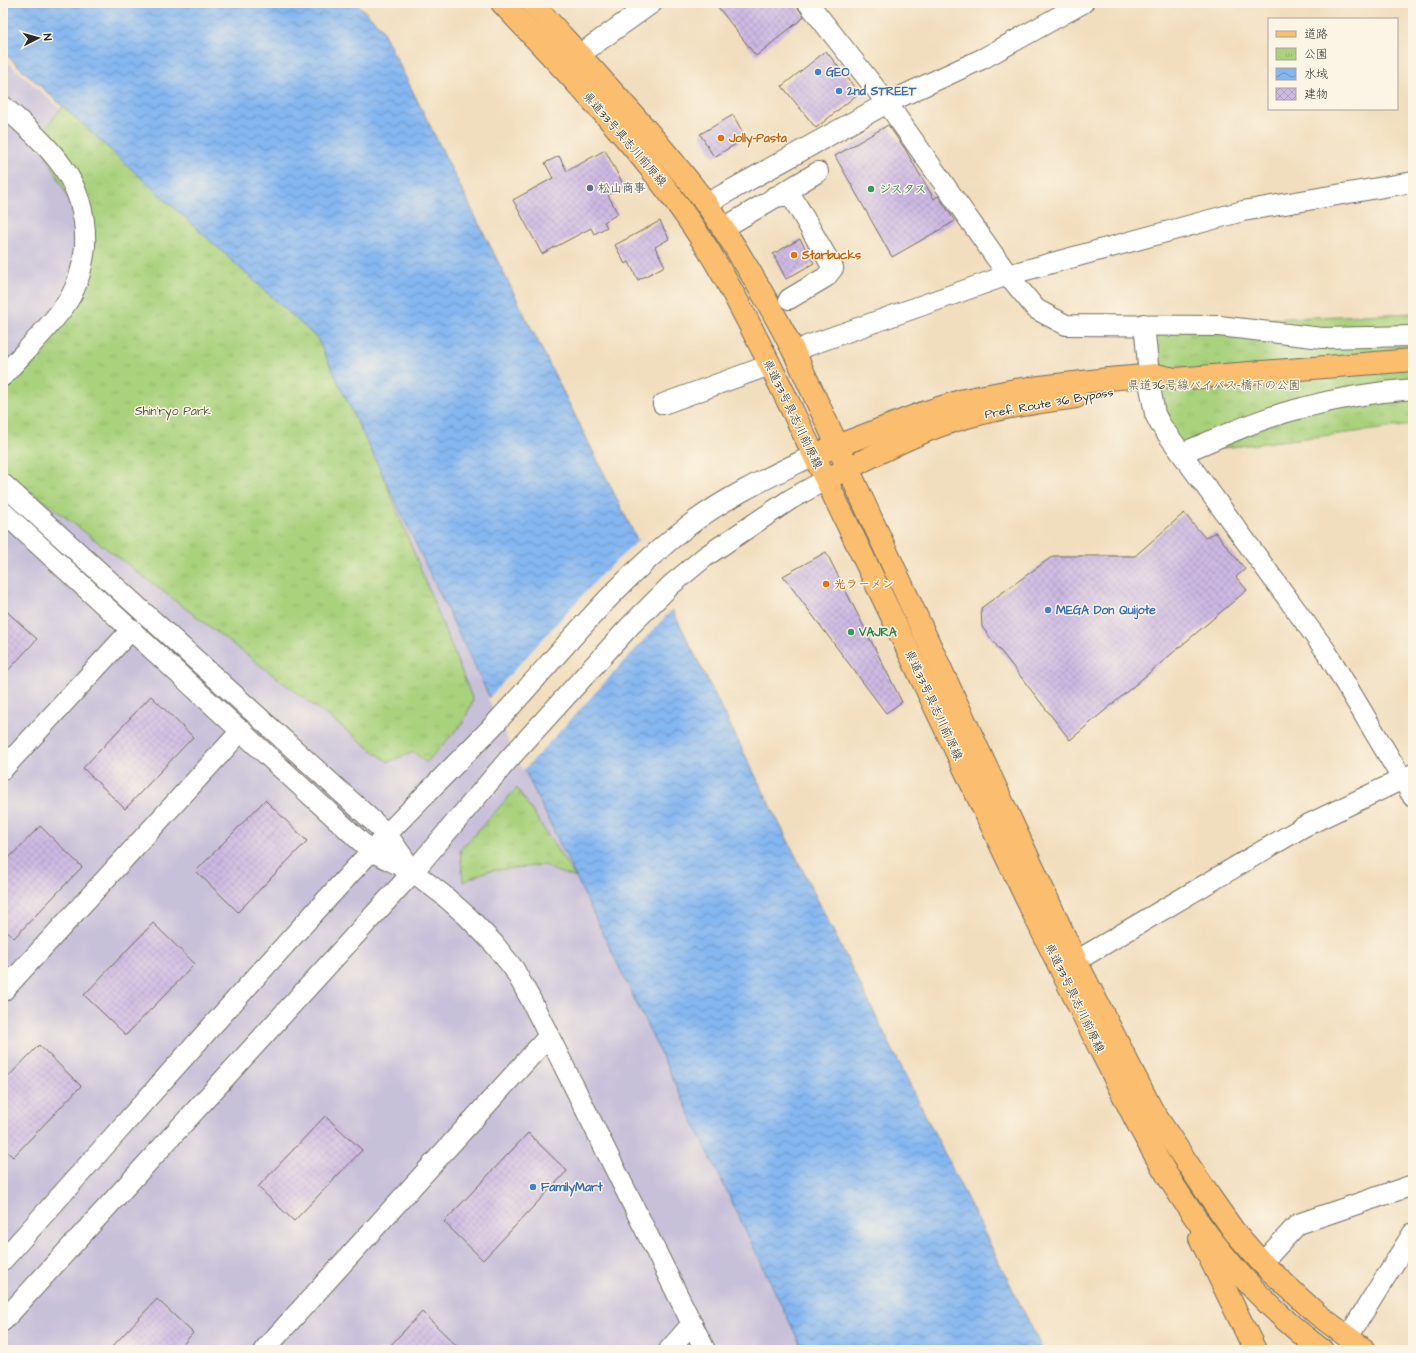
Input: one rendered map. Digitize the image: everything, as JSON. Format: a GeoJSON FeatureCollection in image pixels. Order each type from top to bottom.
{"type":"FeatureCollection","features":[{"type":"Feature","properties":{"kind":"main road","name":"県道33号具志川前原線"},"geometry":{"type":"LineString","coordinates":[[502,3],[620,131],[662,181],[698,231],[725,277],[770,365],[1061,970],[1144,1136],[1202,1226],[1234,1266],[1264,1299],[1299,1333],[1322,1350]]}},
{"type":"Feature","properties":{"kind":"main road","name":"県道33号具志川前原線"},"geometry":{"type":"LineString","coordinates":[[532,3],[653,136],[706,204],[772,309],[795,354],[1076,961],[1158,1119],[1214,1202],[1262,1263],[1321,1317],[1344,1344],[1365,1350]]}},
{"type":"Feature","properties":{"kind":"main road"},"geometry":{"type":"LineString","coordinates":[[814,455],[836,445],[943,406],[964,400],[1060,384],[1158,382],[1413,360]]}},
{"type":"Feature","properties":{"kind":"main road","name":"Pref. Route 36 Bypass"},"geometry":{"type":"LineString","coordinates":[[825,480],[940,425],[1007,408],[1158,382]]}},
{"type":"Feature","properties":{"kind":"main road"},"geometry":{"type":"LineString","coordinates":[[1172,1181],[1255,1350]]}},
{"type":"Feature","properties":{"kind":"street"},"geometry":{"type":"LineString","coordinates":[[579,55],[652,3]]}},
{"type":"Feature","properties":{"kind":"street"},"geometry":{"type":"LineString","coordinates":[[808,3],[887,103],[1008,275],[1036,309],[1066,325],[1095,326],[1144,324],[1220,326],[1322,338],[1413,336]]}},
{"type":"Feature","properties":{"kind":"street"},"geometry":{"type":"LineString","coordinates":[[706,204],[887,103],[984,58],[1083,3]]}},
{"type":"Feature","properties":{"kind":"street"},"geometry":{"type":"LineString","coordinates":[[3,106],[38,138],[59,160],[72,179],[82,204],[86,231],[84,261],[76,286],[64,307],[3,376]]}},
{"type":"Feature","properties":{"kind":"street"},"geometry":{"type":"LineString","coordinates":[[722,229],[818,172]]}},
{"type":"Feature","properties":{"kind":"street"},"geometry":{"type":"LineString","coordinates":[[795,354],[807,346],[1008,275],[1243,211],[1413,182]]}},
{"type":"Feature","properties":{"kind":"street"},"geometry":{"type":"LineString","coordinates":[[774,197],[791,195],[832,268],[826,278],[789,299]]}},
{"type":"Feature","properties":{"kind":"street"},"geometry":{"type":"LineString","coordinates":[[1144,324],[1158,382],[1155,414],[1160,424],[1326,651],[1408,776],[1413,797]]}},
{"type":"Feature","properties":{"kind":"street"},"geometry":{"type":"LineString","coordinates":[[663,404],[770,365]]}},
{"type":"Feature","properties":{"kind":"street"},"geometry":{"type":"LineString","coordinates":[[1182,453],[1262,420],[1301,408],[1382,391],[1413,389]]}},
{"type":"Feature","properties":{"kind":"street"},"geometry":{"type":"LineString","coordinates":[[3,1260],[371,851],[492,727],[584,627],[656,552],[690,524],[723,502],[772,475],[814,455]]}},
{"type":"Feature","properties":{"kind":"street"},"geometry":{"type":"LineString","coordinates":[[3,1321],[413,872],[508,760],[629,628],[671,585],[706,556],[740,532],[791,499],[825,480]]}},
{"type":"Feature","properties":{"kind":"street"},"geometry":{"type":"LineString","coordinates":[[3,484],[387,834],[413,872]]}},
{"type":"Feature","properties":{"kind":"street"},"geometry":{"type":"LineString","coordinates":[[3,512],[242,730],[371,851],[413,872],[442,894],[494,944],[514,969],[705,1350]]}},
{"type":"Feature","properties":{"kind":"street"},"geometry":{"type":"LineString","coordinates":[[3,769],[132,629]]}},
{"type":"Feature","properties":{"kind":"street"},"geometry":{"type":"LineString","coordinates":[[3,991],[242,730]]}},
{"type":"Feature","properties":{"kind":"street"},"geometry":{"type":"LineString","coordinates":[[1076,961],[1303,827],[1408,776]]}},
{"type":"Feature","properties":{"kind":"street"},"geometry":{"type":"LineString","coordinates":[[264,1350],[548,1037]]}},
{"type":"Feature","properties":{"kind":"street"},"geometry":{"type":"LineString","coordinates":[[1262,1263],[1298,1224],[1413,1185]]}},
{"type":"Feature","properties":{"kind":"street"},"geometry":{"type":"LineString","coordinates":[[1344,1344],[1413,1233]]}},
{"type":"Feature","properties":{"kind":"street"},"geometry":{"type":"LineString","coordinates":[[669,1350],[692,1324]]}},
{"type":"Feature","properties":{"kind":"shaded area"},"geometry":{"type":"Polygon","coordinates":[[[3,58],[317,338],[803,1350],[3,1350],[3,58]]]}},
{"type":"Feature","properties":{"kind":"green space","name":"Shin'ryo Park"},"geometry":{"type":"Polygon","coordinates":[[[63,106],[317,338],[382,473],[473,700],[463,723],[426,763],[414,752],[388,762],[3,470],[3,376],[64,307],[85,231],[38,138],[63,106]]]}},
{"type":"Feature","properties":{"kind":"green space","name":"県道36号線バイパス-橋下の公園"},"geometry":{"type":"Polygon","coordinates":[[[1413,313],[1413,425],[1182,453],[1140,388],[1144,324],[1413,313]]]}},
{"type":"Feature","properties":{"kind":"green space"},"geometry":{"type":"Polygon","coordinates":[[[517,788],[576,878],[556,871],[545,865],[487,871],[463,882],[460,850],[517,788]]]}},
{"type":"Feature","properties":{"kind":"water"},"geometry":{"type":"Polygon","coordinates":[[[3,3],[356,3],[380,26],[1043,1350],[803,1350],[317,338],[3,52],[3,3]]]}},
{"type":"Feature","properties":{"kind":"pier"},"geometry":{"type":"Polygon","coordinates":[[[640,539],[674,607],[523,771],[488,699],[601,575],[640,539]]]}},
{"type":"Feature","properties":{"kind":"building"},"geometry":{"type":"Polygon","coordinates":[[[715,3],[795,3],[804,17],[756,56],[715,3]]]}},
{"type":"Feature","properties":{"kind":"building"},"geometry":{"type":"Polygon","coordinates":[[[826,51],[859,93],[816,128],[782,86],[826,51]]]}},
{"type":"Feature","properties":{"kind":"building"},"geometry":{"type":"Polygon","coordinates":[[[733,115],[746,138],[714,157],[700,134],[733,115]]]}},
{"type":"Feature","properties":{"kind":"building"},"geometry":{"type":"Polygon","coordinates":[[[888,125],[905,149],[934,199],[938,196],[955,221],[892,257],[835,156],[888,125]]]}},
{"type":"Feature","properties":{"kind":"building"},"geometry":{"type":"Polygon","coordinates":[[[605,150],[624,186],[608,195],[618,214],[604,222],[607,227],[594,234],[591,228],[542,254],[513,200],[553,178],[545,163],[559,156],[567,171],[605,150]]]}},
{"type":"Feature","properties":{"kind":"building"},"geometry":{"type":"Polygon","coordinates":[[[660,221],[669,239],[655,247],[665,266],[638,280],[629,262],[625,264],[615,245],[660,221]]]}},
{"type":"Feature","properties":{"kind":"building"},"geometry":{"type":"Polygon","coordinates":[[[800,239],[814,263],[786,279],[773,254],[800,239]]]}},
{"type":"Feature","properties":{"kind":"building"},"geometry":{"type":"Polygon","coordinates":[[[1184,513],[1205,538],[1215,532],[1245,569],[1236,577],[1247,590],[1070,740],[982,627],[981,608],[1053,556],[1135,556],[1184,513]]]}},
{"type":"Feature","properties":{"kind":"building"},"geometry":{"type":"Polygon","coordinates":[[[826,552],[902,702],[886,713],[783,576],[826,552]]]}},
{"type":"Feature","properties":{"kind":"building"},"geometry":{"type":"Polygon","coordinates":[[[3,608],[37,639],[3,676],[3,608]]]}},
{"type":"Feature","properties":{"kind":"building"},"geometry":{"type":"Polygon","coordinates":[[[151,696],[193,737],[125,809],[83,768],[151,696]]]}},
{"type":"Feature","properties":{"kind":"building"},"geometry":{"type":"Polygon","coordinates":[[[265,800],[307,841],[238,912],[196,871],[265,800]]]}},
{"type":"Feature","properties":{"kind":"building"},"geometry":{"type":"Polygon","coordinates":[[[40,826],[82,867],[14,938],[3,928],[3,864],[40,826]]]}},
{"type":"Feature","properties":{"kind":"building"},"geometry":{"type":"Polygon","coordinates":[[[153,923],[195,964],[126,1035],[84,995],[153,923]]]}},
{"type":"Feature","properties":{"kind":"building"},"geometry":{"type":"Polygon","coordinates":[[[39,1045],[81,1086],[13,1157],[3,1148],[3,1082],[39,1045]]]}},
{"type":"Feature","properties":{"kind":"building"},"geometry":{"type":"Polygon","coordinates":[[[325,1116],[362,1150],[294,1221],[258,1187],[325,1116]]]}},
{"type":"Feature","properties":{"kind":"building"},"geometry":{"type":"Polygon","coordinates":[[[528,1133],[567,1171],[483,1260],[444,1222],[528,1133]]]}},
{"type":"Feature","properties":{"kind":"building"},"geometry":{"type":"Polygon","coordinates":[[[157,1299],[193,1333],[178,1350],[109,1350],[157,1299]]]}},
{"type":"Feature","properties":{"kind":"building"},"geometry":{"type":"Polygon","coordinates":[[[422,1312],[461,1350],[386,1350],[422,1312]]]}},
{"type":"Feature","properties":{"kind":"place","name":"GEO"},"geometry":{"type":"Point","coordinates":[818,72]}},
{"type":"Feature","properties":{"kind":"place","name":"2nd STREET"},"geometry":{"type":"Point","coordinates":[839,91]}},
{"type":"Feature","properties":{"kind":"place","name":"Jolly-Pasta"},"geometry":{"type":"Point","coordinates":[721,138]}},
{"type":"Feature","properties":{"kind":"place","name":"松山商事"},"geometry":{"type":"Point","coordinates":[590,188]}},
{"type":"Feature","properties":{"kind":"place","name":"ジスタス"},"geometry":{"type":"Point","coordinates":[871,189]}},
{"type":"Feature","properties":{"kind":"place","name":"Starbucks"},"geometry":{"type":"Point","coordinates":[794,255]}},
{"type":"Feature","properties":{"kind":"place","name":"光ラーメン"},"geometry":{"type":"Point","coordinates":[826,584]}},
{"type":"Feature","properties":{"kind":"place","name":"MEGA Don Quijote"},"geometry":{"type":"Point","coordinates":[1048,610]}},
{"type":"Feature","properties":{"kind":"place","name":"VAJRA"},"geometry":{"type":"Point","coordinates":[851,632]}},
{"type":"Feature","properties":{"kind":"place","name":"FamilyMart"},"geometry":{"type":"Point","coordinates":[533,1187]}}]}
